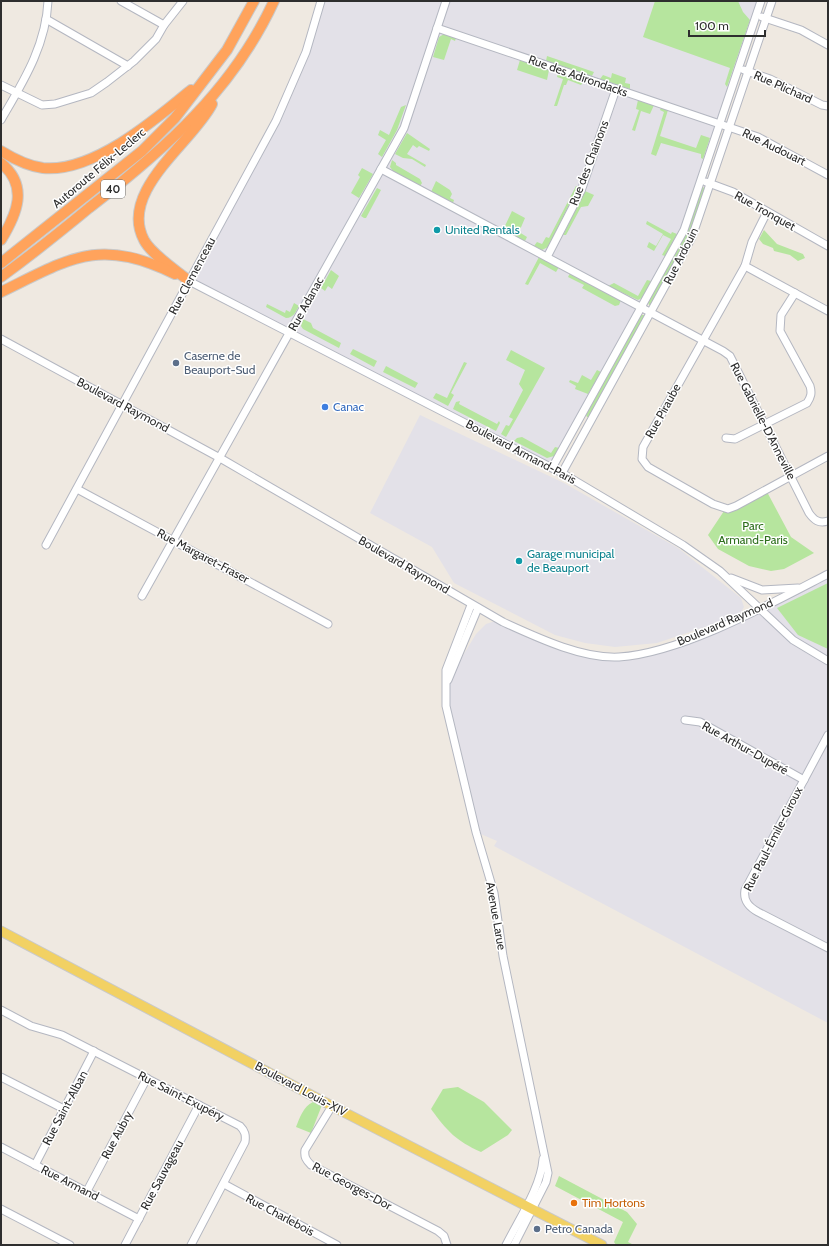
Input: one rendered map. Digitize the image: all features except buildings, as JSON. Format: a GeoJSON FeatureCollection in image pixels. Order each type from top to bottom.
{"type":"FeatureCollection","features":[{"type":"Feature","properties":{"kind":"highway","name":"Autoroute Félix-Leclerc"},"geometry":{"type":"LineString","coordinates":[[1,262],[142,152],[175,118],[208,76],[242,25],[254,1]]}},
{"type":"Feature","properties":{"kind":"highway","name":"Autoroute Félix-Leclerc"},"geometry":{"type":"LineString","coordinates":[[1,277],[155,155],[193,119],[218,92],[242,59],[274,1]]}},
{"type":"Feature","properties":{"kind":"highway"},"geometry":{"type":"LineString","coordinates":[[1,151],[29,165],[44,168],[60,167],[84,161],[149,126],[208,76]]}},
{"type":"Feature","properties":{"kind":"highway"},"geometry":{"type":"LineString","coordinates":[[189,280],[150,248],[144,240],[139,226],[140,210],[146,189],[166,161],[206,115],[218,92]]}},
{"type":"Feature","properties":{"kind":"highway"},"geometry":{"type":"LineString","coordinates":[[1,163],[9,171],[17,186],[18,200],[11,223],[1,240]]}},
{"type":"Feature","properties":{"kind":"highway"},"geometry":{"type":"LineString","coordinates":[[1,292],[51,267],[81,256],[106,253],[146,260],[189,280]]}},
{"type":"Feature","properties":{"kind":"main road","name":"Boulevard Louis-XIV"},"geometry":{"type":"LineString","coordinates":[[1,931],[332,1106],[602,1245]]}},
{"type":"Feature","properties":{"kind":"street"},"geometry":{"type":"LineString","coordinates":[[1,120],[38,52],[46,20],[48,1]]}},
{"type":"Feature","properties":{"kind":"street"},"geometry":{"type":"LineString","coordinates":[[121,1],[164,25]]}},
{"type":"Feature","properties":{"kind":"street"},"geometry":{"type":"LineString","coordinates":[[1,85],[16,94],[42,105],[55,104],[91,93],[128,66],[156,39],[164,25],[183,1]]}},
{"type":"Feature","properties":{"kind":"street","name":"Rue Clemenceau"},"geometry":{"type":"LineString","coordinates":[[46,545],[276,121],[306,52],[322,1]]}},
{"type":"Feature","properties":{"kind":"street","name":"Rue Adanac"},"geometry":{"type":"LineString","coordinates":[[142,596],[404,128],[446,1]]}},
{"type":"Feature","properties":{"kind":"street","name":"Rue Ardouin"},"geometry":{"type":"LineString","coordinates":[[552,468],[684,230],[761,1]]}},
{"type":"Feature","properties":{"kind":"street","name":"Rue Ardouin"},"geometry":{"type":"LineString","coordinates":[[562,473],[692,237],[772,1]]}},
{"type":"Feature","properties":{"kind":"street"},"geometry":{"type":"LineString","coordinates":[[756,15],[801,30],[828,45]]}},
{"type":"Feature","properties":{"kind":"street"},"geometry":{"type":"LineString","coordinates":[[46,20],[128,66]]}},
{"type":"Feature","properties":{"kind":"street","name":"Rue des Adirondacks"},"geometry":{"type":"LineString","coordinates":[[437,28],[719,123]]}},
{"type":"Feature","properties":{"kind":"street","name":"Rue Plichard"},"geometry":{"type":"LineString","coordinates":[[738,68],[770,79],[822,105],[828,106]]}},
{"type":"Feature","properties":{"kind":"street","name":"Rue des Chaînons"},"geometry":{"type":"LineString","coordinates":[[547,257],[581,191],[616,89]]}},
{"type":"Feature","properties":{"kind":"street","name":"Rue Audouart"},"geometry":{"type":"LineString","coordinates":[[719,123],[758,137],[828,175]]}},
{"type":"Feature","properties":{"kind":"street","name":"Rue Gabrielle-D'Anneville"},"geometry":{"type":"LineString","coordinates":[[381,169],[651,312],[730,356],[812,517],[820,522],[828,521]]}},
{"type":"Feature","properties":{"kind":"street","name":"Rue Tronquet"},"geometry":{"type":"LineString","coordinates":[[700,180],[733,192],[828,246]]}},
{"type":"Feature","properties":{"kind":"street","name":"Rue Piraube"},"geometry":{"type":"LineString","coordinates":[[768,212],[752,242],[745,266],[643,447],[642,459],[648,467],[714,504],[728,509],[791,477]]}},
{"type":"Feature","properties":{"kind":"street"},"geometry":{"type":"LineString","coordinates":[[745,266],[828,311]]}},
{"type":"Feature","properties":{"kind":"street","name":"Boulevard Armand-Paris"},"geometry":{"type":"LineString","coordinates":[[189,280],[562,473],[683,545],[727,577],[793,640],[828,661]]}},
{"type":"Feature","properties":{"kind":"street"},"geometry":{"type":"LineString","coordinates":[[726,438],[735,439],[806,403],[811,395],[810,386],[780,331],[781,315],[795,293]]}},
{"type":"Feature","properties":{"kind":"street","name":"Boulevard Raymond"},"geometry":{"type":"LineString","coordinates":[[1,339],[220,458],[474,606],[543,640],[579,652],[619,657],[658,650],[694,638],[760,608],[828,574]]}},
{"type":"Feature","properties":{"kind":"street"},"geometry":{"type":"LineString","coordinates":[[791,477],[828,456]]}},
{"type":"Feature","properties":{"kind":"street","name":"Rue Margaret-Fraser"},"geometry":{"type":"LineString","coordinates":[[77,489],[328,624]]}},
{"type":"Feature","properties":{"kind":"street"},"geometry":{"type":"LineString","coordinates":[[727,577],[762,590],[802,587]]}},
{"type":"Feature","properties":{"kind":"street","name":"Avenue Larue"},"geometry":{"type":"LineString","coordinates":[[474,606],[446,670],[446,706],[476,832],[494,893],[503,956],[544,1151],[542,1171],[514,1245]]}},
{"type":"Feature","properties":{"kind":"street","name":"Rue Arthur-Dupéré"},"geometry":{"type":"LineString","coordinates":[[685,720],[700,722],[804,780]]}},
{"type":"Feature","properties":{"kind":"street","name":"Rue Paul-Émile-Giroux"},"geometry":{"type":"LineString","coordinates":[[828,735],[745,890],[744,896],[750,908],[828,948]]}},
{"type":"Feature","properties":{"kind":"street","name":"Rue Saint-Exupéry"},"geometry":{"type":"LineString","coordinates":[[1,1010],[31,1026],[62,1035],[240,1126],[246,1136],[245,1142],[193,1244]]}},
{"type":"Feature","properties":{"kind":"street","name":"Rue Saint-Alban"},"geometry":{"type":"LineString","coordinates":[[35,1165],[94,1051]]}},
{"type":"Feature","properties":{"kind":"street"},"geometry":{"type":"LineString","coordinates":[[1,1077],[64,1109]]}},
{"type":"Feature","properties":{"kind":"street","name":"Rue Aubry"},"geometry":{"type":"LineString","coordinates":[[87,1191],[147,1078]]}},
{"type":"Feature","properties":{"kind":"street","name":"Rue Sauvageau"},"geometry":{"type":"LineString","coordinates":[[125,1245],[199,1105]]}},
{"type":"Feature","properties":{"kind":"street","name":"Rue Georges-Dor"},"geometry":{"type":"LineString","coordinates":[[332,1106],[305,1150],[304,1156],[311,1166],[438,1231],[444,1236],[447,1245]]}},
{"type":"Feature","properties":{"kind":"street","name":"Rue Armand"},"geometry":{"type":"LineString","coordinates":[[1,1147],[139,1219]]}},
{"type":"Feature","properties":{"kind":"street","name":"Rue Charlebois"},"geometry":{"type":"LineString","coordinates":[[224,1184],[336,1245]]}},
{"type":"Feature","properties":{"kind":"street","name":"Avenue Larue"},"geometry":{"type":"LineString","coordinates":[[506,1245],[529,1207]]}},
{"type":"Feature","properties":{"kind":"street"},"geometry":{"type":"LineString","coordinates":[[1,1209],[70,1245]]}},
{"type":"Feature","properties":{"kind":"shaded area"},"geometry":{"type":"Polygon","coordinates":[[[321,1],[761,1],[684,230],[552,468],[189,281],[276,121],[306,52],[321,1]]]}},
{"type":"Feature","properties":{"kind":"shaded area"},"geometry":{"type":"Polygon","coordinates":[[[420,415],[564,483],[678,548],[741,598],[744,607],[741,612],[729,619],[657,643],[615,647],[585,643],[555,635],[454,583],[432,547],[370,513],[420,415]]]}},
{"type":"Feature","properties":{"kind":"shaded area"},"geometry":{"type":"Polygon","coordinates":[[[828,574],[828,1023],[494,846],[497,841],[476,832],[446,706],[447,682],[476,634],[486,624],[492,622],[503,622],[579,652],[619,657],[694,637],[828,574]]]}},
{"type":"Feature","properties":{"kind":"green space"},"geometry":{"type":"Polygon","coordinates":[[[655,1],[738,1],[743,12],[750,20],[727,87],[725,84],[730,68],[643,37],[655,1]]]}},
{"type":"Feature","properties":{"kind":"green space"},"geometry":{"type":"Polygon","coordinates":[[[444,34],[456,38],[455,41],[451,39],[444,60],[433,57],[439,37],[444,34]]]}},
{"type":"Feature","properties":{"kind":"green space"},"geometry":{"type":"Polygon","coordinates":[[[547,56],[594,72],[592,76],[546,61],[547,56]]]}},
{"type":"Feature","properties":{"kind":"green space"},"geometry":{"type":"Polygon","coordinates":[[[520,60],[549,70],[547,80],[517,70],[520,60]]]}},
{"type":"Feature","properties":{"kind":"green space"},"geometry":{"type":"Polygon","coordinates":[[[558,73],[584,81],[581,85],[568,80],[566,85],[564,85],[557,106],[554,106],[563,79],[557,77],[558,73]]]}},
{"type":"Feature","properties":{"kind":"green space"},"geometry":{"type":"Polygon","coordinates":[[[612,73],[626,78],[625,83],[630,84],[630,89],[600,79],[603,75],[611,78],[612,73]]]}},
{"type":"Feature","properties":{"kind":"green space"},"geometry":{"type":"Polygon","coordinates":[[[638,100],[654,105],[650,114],[641,111],[635,131],[632,130],[639,110],[636,109],[638,100]]]}},
{"type":"Feature","properties":{"kind":"green space"},"geometry":{"type":"Polygon","coordinates":[[[406,105],[397,130],[382,157],[378,154],[386,140],[378,135],[380,130],[389,135],[401,107],[406,105]]]}},
{"type":"Feature","properties":{"kind":"green space"},"geometry":{"type":"Polygon","coordinates":[[[661,107],[668,110],[660,136],[696,148],[701,135],[710,138],[703,159],[701,158],[701,154],[661,143],[656,156],[651,154],[664,112],[660,110],[661,107]]]}},
{"type":"Feature","properties":{"kind":"green space"},"geometry":{"type":"Polygon","coordinates":[[[407,133],[430,149],[429,151],[419,146],[417,148],[413,145],[407,154],[426,165],[425,167],[412,159],[403,158],[395,154],[407,133]]]}},
{"type":"Feature","properties":{"kind":"green space"},"geometry":{"type":"Polygon","coordinates":[[[392,160],[396,163],[396,165],[420,179],[422,183],[420,186],[393,171],[390,167],[392,160]]]}},
{"type":"Feature","properties":{"kind":"green space"},"geometry":{"type":"Polygon","coordinates":[[[362,168],[373,174],[359,198],[351,193],[360,177],[358,175],[362,168]]]}},
{"type":"Feature","properties":{"kind":"green space"},"geometry":{"type":"Polygon","coordinates":[[[436,181],[450,190],[452,194],[450,198],[454,200],[453,203],[431,192],[436,181]]]}},
{"type":"Feature","properties":{"kind":"green space"},"geometry":{"type":"Polygon","coordinates":[[[576,186],[578,187],[548,247],[542,250],[534,246],[537,242],[542,244],[546,237],[549,238],[576,186]]]}},
{"type":"Feature","properties":{"kind":"green space"},"geometry":{"type":"Polygon","coordinates":[[[702,187],[705,188],[692,231],[651,305],[649,305],[648,302],[702,187]]]}},
{"type":"Feature","properties":{"kind":"green space"},"geometry":{"type":"Polygon","coordinates":[[[377,188],[381,190],[366,218],[364,218],[361,216],[377,188]]]}},
{"type":"Feature","properties":{"kind":"green space"},"geometry":{"type":"Polygon","coordinates":[[[585,191],[594,195],[588,206],[581,207],[566,235],[563,235],[585,191]]]}},
{"type":"Feature","properties":{"kind":"green space"},"geometry":{"type":"Polygon","coordinates":[[[512,211],[525,218],[519,232],[527,237],[525,241],[503,230],[512,211]]]}},
{"type":"Feature","properties":{"kind":"green space"},"geometry":{"type":"Polygon","coordinates":[[[647,221],[671,234],[672,232],[677,234],[665,256],[662,255],[671,239],[663,235],[654,251],[647,247],[649,242],[656,246],[663,234],[646,224],[647,221]]]}},
{"type":"Feature","properties":{"kind":"green space"},"geometry":{"type":"Polygon","coordinates":[[[764,230],[777,244],[803,254],[805,258],[798,261],[790,255],[774,251],[773,248],[763,244],[759,239],[764,230]]]}},
{"type":"Feature","properties":{"kind":"green space"},"geometry":{"type":"Polygon","coordinates":[[[539,257],[559,267],[556,272],[540,263],[528,285],[525,284],[539,257]]]}},
{"type":"Feature","properties":{"kind":"green space"},"geometry":{"type":"Polygon","coordinates":[[[331,270],[339,276],[332,289],[328,286],[325,291],[321,288],[331,270]]]}},
{"type":"Feature","properties":{"kind":"green space"},"geometry":{"type":"Polygon","coordinates":[[[570,273],[621,300],[619,305],[615,306],[582,288],[584,285],[568,277],[570,273]]]}},
{"type":"Feature","properties":{"kind":"green space"},"geometry":{"type":"Polygon","coordinates":[[[647,280],[651,281],[642,298],[638,300],[608,286],[614,283],[638,296],[647,280]]]}},
{"type":"Feature","properties":{"kind":"green space"},"geometry":{"type":"Polygon","coordinates":[[[294,303],[299,306],[294,314],[289,318],[286,318],[266,307],[267,304],[285,313],[286,310],[290,312],[294,303]]]}},
{"type":"Feature","properties":{"kind":"green space"},"geometry":{"type":"Polygon","coordinates":[[[641,315],[644,315],[645,317],[590,417],[587,417],[586,415],[641,315]]]}},
{"type":"Feature","properties":{"kind":"green space"},"geometry":{"type":"Polygon","coordinates":[[[303,319],[311,323],[313,328],[341,343],[339,348],[303,329],[301,326],[303,319]]]}},
{"type":"Feature","properties":{"kind":"green space"},"geometry":{"type":"Polygon","coordinates":[[[353,349],[377,361],[374,367],[350,354],[353,349]]]}},
{"type":"Feature","properties":{"kind":"green space"},"geometry":{"type":"Polygon","coordinates":[[[511,350],[545,368],[506,437],[501,434],[506,425],[509,426],[513,419],[509,417],[523,390],[519,384],[525,370],[506,360],[511,350]]]}},
{"type":"Feature","properties":{"kind":"green space"},"geometry":{"type":"Polygon","coordinates":[[[464,362],[467,363],[451,393],[454,395],[448,406],[433,398],[436,393],[447,398],[464,362]]]}},
{"type":"Feature","properties":{"kind":"green space"},"geometry":{"type":"Polygon","coordinates":[[[386,366],[418,383],[415,388],[383,372],[386,366]]]}},
{"type":"Feature","properties":{"kind":"green space"},"geometry":{"type":"Polygon","coordinates":[[[597,370],[601,372],[588,394],[575,389],[576,386],[569,382],[570,380],[578,383],[582,375],[591,380],[597,370]]]}},
{"type":"Feature","properties":{"kind":"green space"},"geometry":{"type":"Polygon","coordinates":[[[460,401],[459,404],[497,424],[499,421],[500,423],[496,431],[453,409],[456,402],[460,401]]]}},
{"type":"Feature","properties":{"kind":"green space"},"geometry":{"type":"Polygon","coordinates":[[[522,437],[551,453],[555,447],[559,448],[554,456],[547,458],[514,441],[517,438],[522,437]]]}},
{"type":"Feature","properties":{"kind":"green space","name":"Parc Armand-Paris"},"geometry":{"type":"Polygon","coordinates":[[[766,490],[791,537],[814,553],[784,569],[771,571],[749,566],[718,549],[708,535],[726,508],[766,490]]]}},
{"type":"Feature","properties":{"kind":"green space"},"geometry":{"type":"Polygon","coordinates":[[[828,583],[828,649],[798,635],[777,608],[828,583]]]}},
{"type":"Feature","properties":{"kind":"green space"},"geometry":{"type":"Polygon","coordinates":[[[458,1087],[484,1102],[512,1130],[508,1135],[481,1152],[465,1144],[453,1135],[431,1109],[443,1089],[458,1087]]]}},
{"type":"Feature","properties":{"kind":"green space"},"geometry":{"type":"Polygon","coordinates":[[[313,1102],[322,1105],[311,1133],[296,1127],[304,1109],[313,1102]]]}},
{"type":"Feature","properties":{"kind":"green space"},"geometry":{"type":"Polygon","coordinates":[[[559,1176],[627,1212],[637,1224],[628,1242],[634,1245],[616,1245],[614,1242],[623,1222],[555,1186],[559,1176]]]}},
{"type":"Feature","properties":{"kind":"place","name":"United Rentals"},"geometry":{"type":"Point","coordinates":[437,230]}},
{"type":"Feature","properties":{"kind":"place","name":"Caserne de Beauport-Sud"},"geometry":{"type":"Point","coordinates":[176,363]}},
{"type":"Feature","properties":{"kind":"place","name":"Canac"},"geometry":{"type":"Point","coordinates":[325,407]}},
{"type":"Feature","properties":{"kind":"place","name":"Garage municipal de Beauport"},"geometry":{"type":"Point","coordinates":[519,561]}},
{"type":"Feature","properties":{"kind":"place","name":"Tim Hortons"},"geometry":{"type":"Point","coordinates":[574,1203]}},
{"type":"Feature","properties":{"kind":"place","name":"Petro Canada"},"geometry":{"type":"Point","coordinates":[537,1229]}}]}
